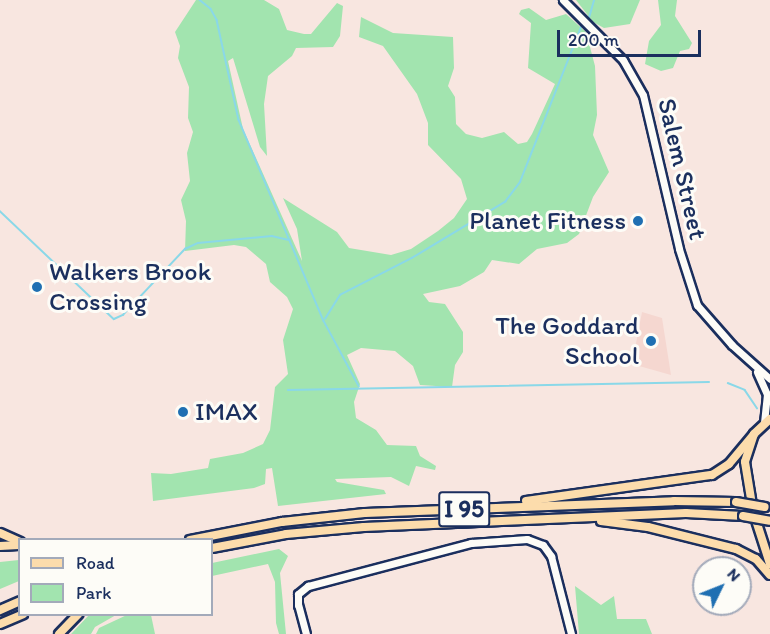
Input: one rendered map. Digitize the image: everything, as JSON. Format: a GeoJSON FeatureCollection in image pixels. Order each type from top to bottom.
{"type":"FeatureCollection","features":[{"type":"Feature","properties":{"kind":"highway"},"geometry":{"type":"LineString","coordinates":[[466,509],[712,475],[729,465],[754,434]]}},
{"type":"Feature","properties":{"kind":"highway","name":"I 95"},"geometry":{"type":"LineString","coordinates":[[201,538],[318,517],[466,509],[674,501],[736,502],[767,508]]}},
{"type":"Feature","properties":{"kind":"highway","name":"I 95"},"geometry":{"type":"LineString","coordinates":[[213,548],[324,529],[694,513],[743,516],[770,521]]}},
{"type":"Feature","properties":{"kind":"highway"},"geometry":{"type":"LineString","coordinates":[[565,518],[630,523],[727,546],[756,560],[770,575]]}},
{"type":"Feature","properties":{"kind":"highway"},"geometry":{"type":"LineString","coordinates":[[0,533],[18,542]]}},
{"type":"Feature","properties":{"kind":"highway"},"geometry":{"type":"LineString","coordinates":[[0,546],[18,543]]}},
{"type":"Feature","properties":{"kind":"highway"},"geometry":{"type":"LineString","coordinates":[[1,609],[18,602]]}},
{"type":"Feature","properties":{"kind":"highway"},"geometry":{"type":"LineString","coordinates":[[2,623],[20,616]]}},
{"type":"Feature","properties":{"kind":"highway"},"geometry":{"type":"LineString","coordinates":[[59,634],[77,616]]}},
{"type":"Feature","properties":{"kind":"main road","name":"Salem Street"},"geometry":{"type":"LineString","coordinates":[[563,0],[622,60],[640,88],[695,300],[707,319],[743,356],[770,379]]}},
{"type":"Feature","properties":{"kind":"main road","name":"Salem Street"},"geometry":{"type":"LineString","coordinates":[[743,356],[766,388],[767,421]]}},
{"type":"Feature","properties":{"kind":"main road"},"geometry":{"type":"LineString","coordinates":[[767,421],[754,434],[745,462],[746,477],[770,564]]}},
{"type":"Feature","properties":{"kind":"main road"},"geometry":{"type":"LineString","coordinates":[[306,634],[298,605],[298,594],[308,585],[471,543],[527,539],[543,545],[551,556],[571,634]]}},
{"type":"Feature","properties":{"kind":"shaded area","name":"The Goddard School"},"geometry":{"type":"Polygon","coordinates":[[[642,312],[662,318],[671,375],[632,364],[642,312]]]}},
{"type":"Feature","properties":{"kind":"green space"},"geometry":{"type":"Polygon","coordinates":[[[196,0],[264,0],[279,9],[287,30],[304,34],[311,34],[337,3],[343,6],[340,36],[333,47],[296,48],[292,56],[268,76],[264,104],[267,156],[260,147],[233,58],[228,61],[243,129],[302,261],[297,229],[283,198],[337,232],[349,248],[391,255],[411,249],[438,231],[454,218],[467,199],[461,179],[428,145],[428,123],[417,94],[383,46],[359,37],[361,17],[393,33],[453,37],[454,68],[448,86],[455,97],[456,124],[466,134],[482,138],[504,132],[518,144],[527,142],[532,134],[555,84],[528,68],[531,23],[519,14],[521,10],[529,8],[546,20],[566,14],[586,32],[595,66],[597,115],[593,135],[609,172],[593,197],[579,234],[567,243],[537,249],[519,264],[492,260],[484,272],[460,286],[423,294],[429,302],[445,304],[463,332],[463,352],[455,365],[452,387],[420,385],[413,366],[395,351],[361,348],[347,355],[360,384],[354,402],[356,418],[376,430],[387,445],[416,446],[420,456],[436,466],[435,470],[416,466],[409,486],[391,477],[335,479],[337,482],[384,490],[386,494],[278,506],[272,468],[266,469],[265,484],[254,488],[153,501],[151,473],[171,474],[208,468],[210,459],[243,453],[263,444],[270,430],[275,387],[288,374],[283,340],[293,309],[287,297],[270,282],[266,264],[246,247],[234,245],[185,251],[186,221],[181,200],[190,181],[187,153],[193,132],[188,118],[189,87],[178,58],[180,46],[175,32],[196,0]]]}},
{"type":"Feature","properties":{"kind":"green space"},"geometry":{"type":"Polygon","coordinates":[[[576,0],[640,0],[630,24],[604,28],[593,22],[576,0]]]}},
{"type":"Feature","properties":{"kind":"green space"},"geometry":{"type":"Polygon","coordinates":[[[658,0],[677,0],[675,16],[692,43],[689,49],[680,51],[673,68],[661,71],[645,64],[649,41],[661,25],[658,0]]]}},
{"type":"Feature","properties":{"kind":"green space"},"geometry":{"type":"Polygon","coordinates":[[[279,549],[288,556],[280,573],[286,634],[279,634],[276,623],[275,582],[268,564],[213,576],[213,563],[279,549]]]}},
{"type":"Feature","properties":{"kind":"green space"},"geometry":{"type":"Polygon","coordinates":[[[18,560],[18,581],[0,589],[0,562],[18,560]]]}},
{"type":"Feature","properties":{"kind":"green space"},"geometry":{"type":"Polygon","coordinates":[[[575,586],[601,605],[614,596],[617,619],[646,619],[652,634],[579,634],[575,586]]]}},
{"type":"Feature","properties":{"kind":"green space"},"geometry":{"type":"Polygon","coordinates":[[[88,616],[114,616],[95,627],[91,634],[71,634],[88,616]]]}},
{"type":"Feature","properties":{"kind":"green space"},"geometry":{"type":"Polygon","coordinates":[[[125,616],[151,616],[155,634],[96,634],[99,628],[125,616]]]}},
{"type":"Feature","properties":{"kind":"waterway"},"geometry":{"type":"LineString","coordinates":[[200,0],[211,9],[217,20],[239,120],[324,321],[359,386]]}},
{"type":"Feature","properties":{"kind":"waterway"},"geometry":{"type":"LineString","coordinates":[[589,18],[594,0]]}},
{"type":"Feature","properties":{"kind":"waterway"},"geometry":{"type":"LineString","coordinates":[[325,319],[340,295],[412,258],[505,202],[520,182],[581,27]]}},
{"type":"Feature","properties":{"kind":"waterway"},"geometry":{"type":"LineString","coordinates":[[0,211],[114,319],[123,315],[185,249],[198,243],[272,236],[290,240]]}},
{"type":"Feature","properties":{"kind":"waterway"},"geometry":{"type":"LineString","coordinates":[[288,390],[709,382]]}},
{"type":"Feature","properties":{"kind":"waterway"},"geometry":{"type":"LineString","coordinates":[[728,383],[745,390],[757,408]]}},
{"type":"Feature","properties":{"kind":"place","name":"Planet Fitness"},"geometry":{"type":"Point","coordinates":[638,221]}},
{"type":"Feature","properties":{"kind":"place","name":"Walkers Brook Crossing"},"geometry":{"type":"Point","coordinates":[37,287]}},
{"type":"Feature","properties":{"kind":"place","name":"The Goddard School"},"geometry":{"type":"Point","coordinates":[651,341]}},
{"type":"Feature","properties":{"kind":"place","name":"IMAX"},"geometry":{"type":"Point","coordinates":[183,412]}}]}
